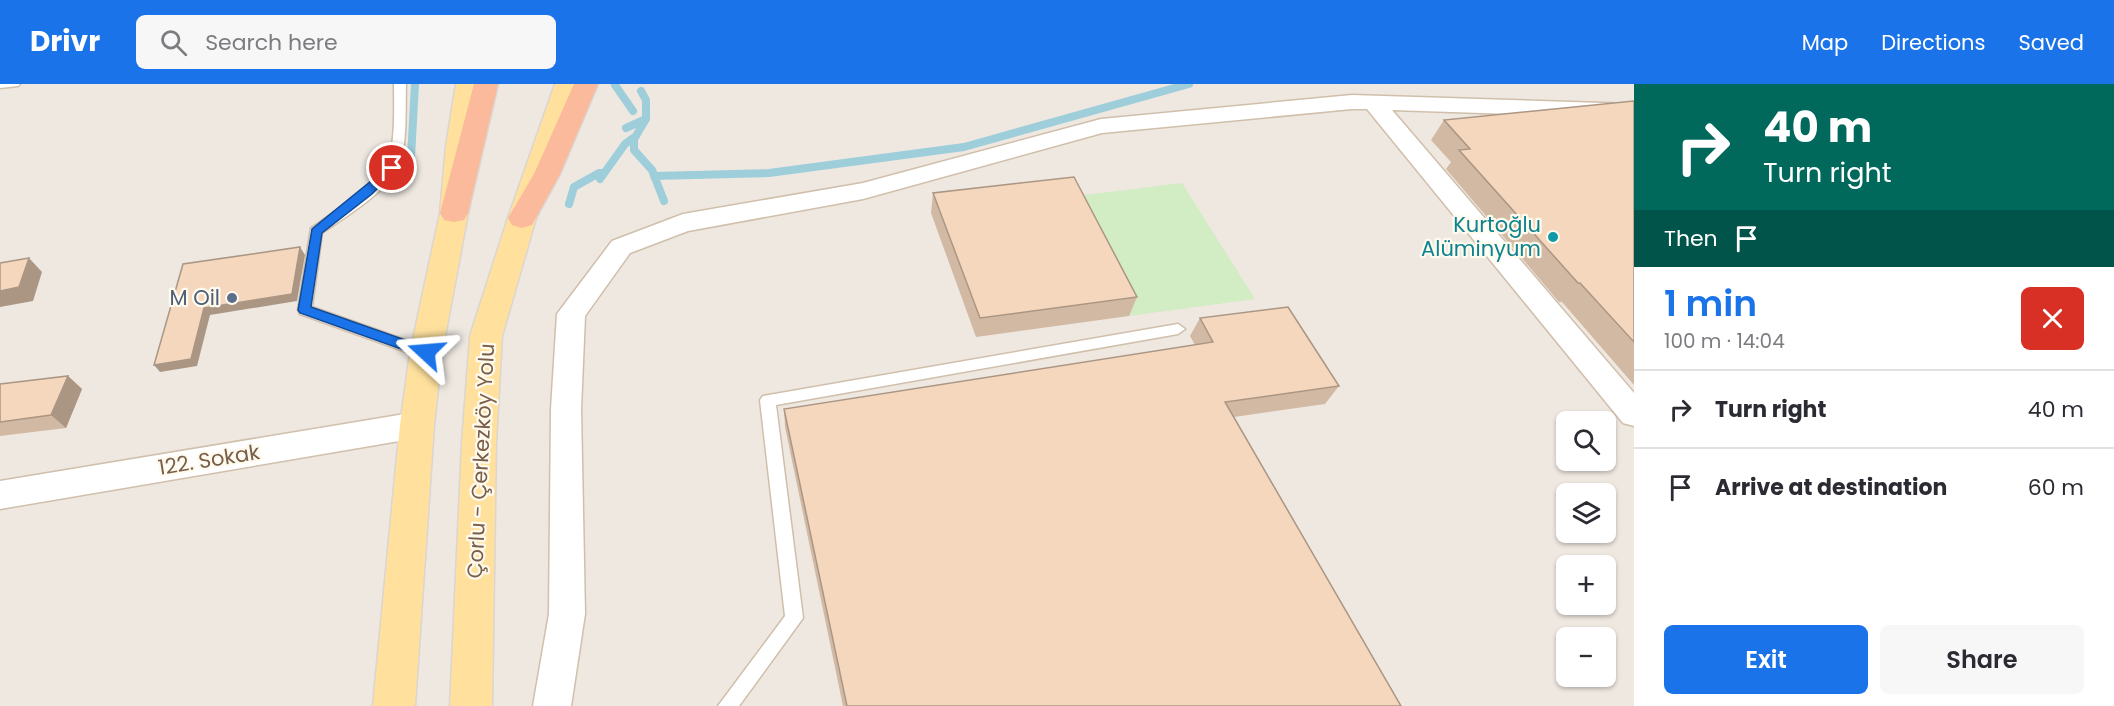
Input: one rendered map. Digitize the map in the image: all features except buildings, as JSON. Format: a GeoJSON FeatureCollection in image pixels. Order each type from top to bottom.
{"type":"FeatureCollection","features":[{"type":"Feature","properties":{"kind":"highway"},"geometry":{"type":"LineString","coordinates":[[454,213],[486,84]]}},
{"type":"Feature","properties":{"kind":"highway"},"geometry":{"type":"LineString","coordinates":[[522,218],[547,174],[575,87]]}},
{"type":"Feature","properties":{"kind":"main road"},"geometry":{"type":"LineString","coordinates":[[394,706],[417,426],[426,352],[454,213],[459,146],[468,84]]}},
{"type":"Feature","properties":{"kind":"main road","name":"Çorlu - Çerkezköy Yolu"},"geometry":{"type":"LineString","coordinates":[[471,706],[479,443],[486,336],[522,218]]}},
{"type":"Feature","properties":{"kind":"street"},"geometry":{"type":"LineString","coordinates":[[552,706],[567,614],[566,409],[571,314],[621,247],[683,223],[864,192],[1101,126],[1352,102],[1634,111]]}},
{"type":"Feature","properties":{"kind":"street"},"geometry":{"type":"LineString","coordinates":[[1373,102],[1634,414]]}},
{"type":"Feature","properties":{"kind":"street","name":"122. Sokak"},"geometry":{"type":"LineString","coordinates":[[0,495],[417,426]]}},
{"type":"Feature","properties":{"kind":"lane"},"geometry":{"type":"LineString","coordinates":[[400,84],[399,114],[392,168],[368,191],[316,231],[305,310],[426,352]]}},
{"type":"Feature","properties":{"kind":"lane"},"geometry":{"type":"LineString","coordinates":[[727,706],[794,618],[768,400],[1178,329]]}},
{"type":"Feature","properties":{"kind":"shaded area"},"geometry":{"type":"Polygon","coordinates":[[[0,84],[1634,84],[1634,706],[0,706],[0,84]]]}},
{"type":"Feature","properties":{"kind":"green space"},"geometry":{"type":"Polygon","coordinates":[[[1182,183],[1255,299],[1129,316],[1069,197],[1182,183]]]}},
{"type":"Feature","properties":{"kind":"waterway"},"geometry":{"type":"LineString","coordinates":[[410,176],[415,84]]}},
{"type":"Feature","properties":{"kind":"waterway"},"geometry":{"type":"LineString","coordinates":[[654,176],[769,173],[964,147],[1189,84]]}},
{"type":"Feature","properties":{"kind":"waterway"},"geometry":{"type":"LineString","coordinates":[[615,85],[633,111]]}},
{"type":"Feature","properties":{"kind":"waterway"},"geometry":{"type":"LineString","coordinates":[[641,91],[646,100],[646,119]]}},
{"type":"Feature","properties":{"kind":"waterway"},"geometry":{"type":"LineString","coordinates":[[626,128],[646,119]]}},
{"type":"Feature","properties":{"kind":"waterway"},"geometry":{"type":"LineString","coordinates":[[636,136],[646,119]]}},
{"type":"Feature","properties":{"kind":"waterway"},"geometry":{"type":"LineString","coordinates":[[600,179],[625,144],[636,136]]}},
{"type":"Feature","properties":{"kind":"waterway"},"geometry":{"type":"LineString","coordinates":[[636,136],[634,150],[652,170],[654,176]]}},
{"type":"Feature","properties":{"kind":"waterway"},"geometry":{"type":"LineString","coordinates":[[569,204],[574,187],[599,173],[604,173]]}},
{"type":"Feature","properties":{"kind":"waterway"},"geometry":{"type":"LineString","coordinates":[[654,176],[664,201]]}},
{"type":"Feature","properties":{"kind":"place","name":"Kurtoğlu Alüminyum"},"geometry":{"type":"Point","coordinates":[1553,237]}},
{"type":"Feature","properties":{"kind":"place","name":"M Oil"},"geometry":{"type":"Point","coordinates":[232,298]}},
{"type":"Feature","properties":{"kind":"route"},"geometry":{"type":"LineString","coordinates":[[392,168],[368,191],[316,231],[305,310],[426,352]]}}]}
